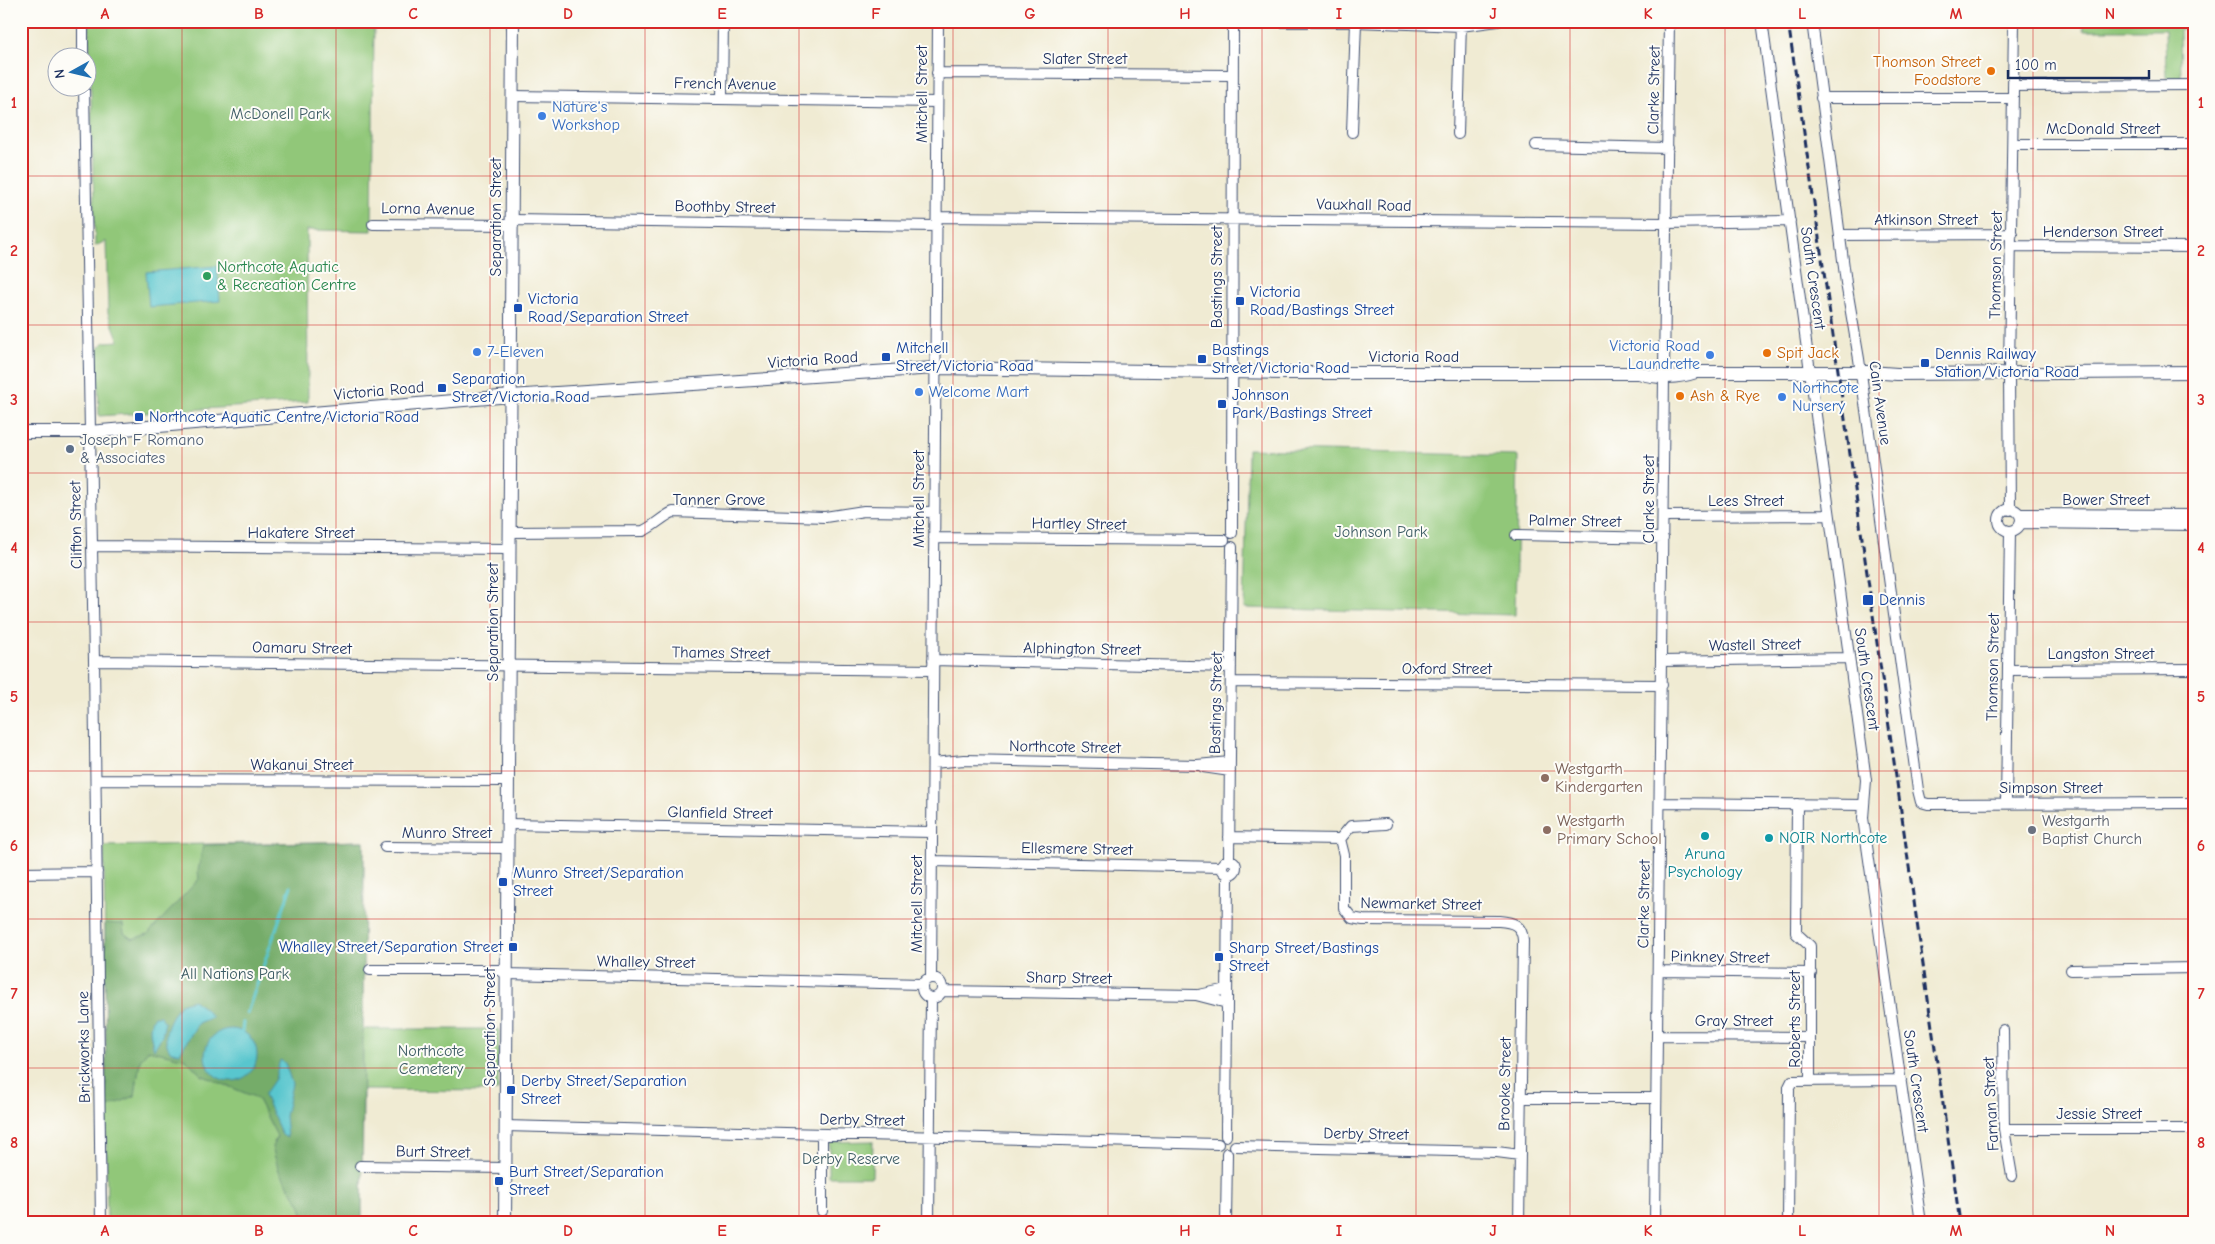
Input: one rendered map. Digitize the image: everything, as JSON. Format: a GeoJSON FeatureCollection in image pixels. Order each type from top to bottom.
{"type":"FeatureCollection","features":[{"type":"Feature","properties":{"kind":"street"},"geometry":{"type":"LineString","coordinates":[[83,21],[83,48]]}},
{"type":"Feature","properties":{"kind":"street","name":"Separation Street"},"geometry":{"type":"LineString","coordinates":[[505,1223],[514,21]]}},
{"type":"Feature","properties":{"kind":"street"},"geometry":{"type":"LineString","coordinates":[[722,99],[723,21]]}},
{"type":"Feature","properties":{"kind":"street","name":"Mitchell Street"},"geometry":{"type":"LineString","coordinates":[[927,981],[932,861],[938,21]]}},
{"type":"Feature","properties":{"kind":"street"},"geometry":{"type":"LineString","coordinates":[[1233,22],[1461,23],[1498,21]]}},
{"type":"Feature","properties":{"kind":"street","name":"Clarke Street"},"geometry":{"type":"LineString","coordinates":[[1655,1223],[1669,21]]}},
{"type":"Feature","properties":{"kind":"street","name":"South Crescent"},"geometry":{"type":"LineString","coordinates":[[1762,21],[1866,780],[1863,818],[1921,1223]]}},
{"type":"Feature","properties":{"kind":"street","name":"Cain Avenue"},"geometry":{"type":"LineString","coordinates":[[1812,21],[1821,98],[1918,790]]}},
{"type":"Feature","properties":{"kind":"street","name":"Thomson Street"},"geometry":{"type":"LineString","coordinates":[[2014,21],[2009,372],[2016,516]]}},
{"type":"Feature","properties":{"kind":"street","name":"Bastings Street"},"geometry":{"type":"LineString","coordinates":[[1226,1136],[1228,989],[1226,867],[1229,837],[1231,682],[1229,540],[1232,372],[1233,22]]}},
{"type":"Feature","properties":{"kind":"street"},"geometry":{"type":"LineString","coordinates":[[1352,132],[1356,22]]}},
{"type":"Feature","properties":{"kind":"street"},"geometry":{"type":"LineString","coordinates":[[1458,134],[1461,23]]}},
{"type":"Feature","properties":{"kind":"street","name":"Slater Street"},"geometry":{"type":"LineString","coordinates":[[937,73],[1233,75]]}},
{"type":"Feature","properties":{"kind":"street"},"geometry":{"type":"LineString","coordinates":[[2014,86],[2194,85]]}},
{"type":"Feature","properties":{"kind":"street","name":"French Avenue"},"geometry":{"type":"LineString","coordinates":[[513,96],[937,102]]}},
{"type":"Feature","properties":{"kind":"street","name":"Clifton Street"},"geometry":{"type":"LineString","coordinates":[[84,98],[97,872]]}},
{"type":"Feature","properties":{"kind":"street"},"geometry":{"type":"LineString","coordinates":[[1821,98],[2013,98]]}},
{"type":"Feature","properties":{"kind":"street","name":"McDonald Street"},"geometry":{"type":"LineString","coordinates":[[2013,144],[2194,144]]}},
{"type":"Feature","properties":{"kind":"street"},"geometry":{"type":"LineString","coordinates":[[1536,146],[1668,148]]}},
{"type":"Feature","properties":{"kind":"street","name":"Vauxhall Road"},"geometry":{"type":"LineString","coordinates":[[937,222],[1232,218],[1666,223],[1790,221]]}},
{"type":"Feature","properties":{"kind":"street","name":"Boothby Street"},"geometry":{"type":"LineString","coordinates":[[513,222],[937,222]]}},
{"type":"Feature","properties":{"kind":"street","name":"Lorna Avenue"},"geometry":{"type":"LineString","coordinates":[[373,224],[513,222]]}},
{"type":"Feature","properties":{"kind":"street","name":"Atkinson Street"},"geometry":{"type":"LineString","coordinates":[[1840,235],[2012,234]]}},
{"type":"Feature","properties":{"kind":"street","name":"Henderson Street"},"geometry":{"type":"LineString","coordinates":[[2012,246],[2194,247]]}},
{"type":"Feature","properties":{"kind":"street","name":"Victoria Road"},"geometry":{"type":"LineString","coordinates":[[21,432],[89,432],[511,396],[935,368],[1639,374],[1649,370],[1664,373],[1685,370],[1696,372],[1860,372],[1897,374],[2194,372]]}},
{"type":"Feature","properties":{"kind":"street","name":"Tanner Grove"},"geometry":{"type":"LineString","coordinates":[[510,532],[643,532],[654,526],[664,516],[673,512],[825,517],[864,511],[934,512]]}},
{"type":"Feature","properties":{"kind":"street"},"geometry":{"type":"LineString","coordinates":[[2003,512],[2016,516],[2016,529],[2010,531],[2004,529],[1999,521],[2003,512]]}},
{"type":"Feature","properties":{"kind":"street","name":"Lees Street"},"geometry":{"type":"LineString","coordinates":[[1664,516],[1829,514]]}},
{"type":"Feature","properties":{"kind":"street","name":"Bower Street"},"geometry":{"type":"LineString","coordinates":[[2016,516],[2194,515]]}},
{"type":"Feature","properties":{"kind":"street","name":"Bower Street"},"geometry":{"type":"LineString","coordinates":[[2016,516],[2194,525]]}},
{"type":"Feature","properties":{"kind":"street","name":"Thomson Street"},"geometry":{"type":"LineString","coordinates":[[2006,803],[2010,531]]}},
{"type":"Feature","properties":{"kind":"street","name":"Palmer Street"},"geometry":{"type":"LineString","coordinates":[[1516,535],[1664,538]]}},
{"type":"Feature","properties":{"kind":"street","name":"Hartley Street"},"geometry":{"type":"LineString","coordinates":[[934,538],[1229,540]]}},
{"type":"Feature","properties":{"kind":"street","name":"Hakatere Street"},"geometry":{"type":"LineString","coordinates":[[92,546],[510,549]]}},
{"type":"Feature","properties":{"kind":"street","name":"Wastell Street"},"geometry":{"type":"LineString","coordinates":[[1662,661],[1848,658]]}},
{"type":"Feature","properties":{"kind":"street","name":"Oamaru Street"},"geometry":{"type":"LineString","coordinates":[[94,662],[509,665]]}},
{"type":"Feature","properties":{"kind":"street","name":"Thames Street"},"geometry":{"type":"LineString","coordinates":[[509,665],[933,665]]}},
{"type":"Feature","properties":{"kind":"street","name":"Alphington Street"},"geometry":{"type":"LineString","coordinates":[[933,665],[1231,667]]}},
{"type":"Feature","properties":{"kind":"street","name":"Langston Street"},"geometry":{"type":"LineString","coordinates":[[2008,670],[2194,669]]}},
{"type":"Feature","properties":{"kind":"street","name":"Oxford Street"},"geometry":{"type":"LineString","coordinates":[[1231,682],[1662,685]]}},
{"type":"Feature","properties":{"kind":"street","name":"Northcote Street"},"geometry":{"type":"LineString","coordinates":[[933,763],[964,760],[1230,767]]}},
{"type":"Feature","properties":{"kind":"street","name":"Wakanui Street"},"geometry":{"type":"LineString","coordinates":[[96,780],[508,781]]}},
{"type":"Feature","properties":{"kind":"street","name":"Simpson Street"},"geometry":{"type":"LineString","coordinates":[[1918,790],[1921,802],[1928,804],[2194,803]]}},
{"type":"Feature","properties":{"kind":"street"},"geometry":{"type":"LineString","coordinates":[[1661,803],[1864,805]]}},
{"type":"Feature","properties":{"kind":"street","name":"Roberts Street"},"geometry":{"type":"LineString","coordinates":[[1788,1223],[1788,1087],[1792,1081],[1810,1080],[1810,946],[1796,933],[1797,804]]}},
{"type":"Feature","properties":{"kind":"street","name":"Glanfield Street"},"geometry":{"type":"LineString","coordinates":[[508,824],[932,832]]}},
{"type":"Feature","properties":{"kind":"street"},"geometry":{"type":"LineString","coordinates":[[1229,837],[1340,839],[1351,826],[1386,824]]}},
{"type":"Feature","properties":{"kind":"street","name":"Newmarket Street"},"geometry":{"type":"LineString","coordinates":[[1340,839],[1344,855],[1344,908],[1352,918],[1363,920],[1513,922],[1522,934],[1522,946]]}},
{"type":"Feature","properties":{"kind":"street","name":"Munro Street"},"geometry":{"type":"LineString","coordinates":[[385,847],[508,848]]}},
{"type":"Feature","properties":{"kind":"street","name":"Ellesmere Street"},"geometry":{"type":"LineString","coordinates":[[932,861],[1226,867]]}},
{"type":"Feature","properties":{"kind":"street"},"geometry":{"type":"LineString","coordinates":[[21,874],[97,872]]}},
{"type":"Feature","properties":{"kind":"street","name":"Brickworks Lane"},"geometry":{"type":"LineString","coordinates":[[97,872],[101,1223]]}},
{"type":"Feature","properties":{"kind":"street","name":"Brooke Street"},"geometry":{"type":"LineString","coordinates":[[1519,1223],[1522,946]]}},
{"type":"Feature","properties":{"kind":"street"},"geometry":{"type":"LineString","coordinates":[[2072,970],[2194,968]]}},
{"type":"Feature","properties":{"kind":"street","name":"Whalley Street"},"geometry":{"type":"LineString","coordinates":[[370,970],[500,970],[506,974],[927,981]]}},
{"type":"Feature","properties":{"kind":"street","name":"Pinkney Street"},"geometry":{"type":"LineString","coordinates":[[1658,971],[1811,973]]}},
{"type":"Feature","properties":{"kind":"street"},"geometry":{"type":"LineString","coordinates":[[927,981],[939,981],[942,991],[938,997],[931,998],[922,992],[927,981]]}},
{"type":"Feature","properties":{"kind":"street","name":"Sharp Street"},"geometry":{"type":"LineString","coordinates":[[1196,996],[1228,989]]}},
{"type":"Feature","properties":{"kind":"street","name":"Sharp Street"},"geometry":{"type":"LineString","coordinates":[[942,991],[1196,996],[1227,1003]]}},
{"type":"Feature","properties":{"kind":"street"},"geometry":{"type":"LineString","coordinates":[[929,1223],[931,998]]}},
{"type":"Feature","properties":{"kind":"street","name":"Farnan Street"},"geometry":{"type":"LineString","coordinates":[[2003,1030],[2004,1129],[2012,1176]]}},
{"type":"Feature","properties":{"kind":"street","name":"Gray Street"},"geometry":{"type":"LineString","coordinates":[[1657,1036],[1810,1037]]}},
{"type":"Feature","properties":{"kind":"street"},"geometry":{"type":"LineString","coordinates":[[1810,1080],[1901,1080]]}},
{"type":"Feature","properties":{"kind":"street"},"geometry":{"type":"LineString","coordinates":[[1520,1098],[1656,1098]]}},
{"type":"Feature","properties":{"kind":"street","name":"Derby Street"},"geometry":{"type":"LineString","coordinates":[[506,1126],[1218,1144]]}},
{"type":"Feature","properties":{"kind":"street","name":"Jessie Street"},"geometry":{"type":"LineString","coordinates":[[2004,1129],[2194,1129]]}},
{"type":"Feature","properties":{"kind":"street"},"geometry":{"type":"LineString","coordinates":[[822,1134],[822,1211]]}},
{"type":"Feature","properties":{"kind":"street"},"geometry":{"type":"LineString","coordinates":[[1226,1223],[1233,1139],[1226,1136],[1222,1138],[1218,1144],[1220,1151],[1231,1150]]}},
{"type":"Feature","properties":{"kind":"street","name":"Derby Street"},"geometry":{"type":"LineString","coordinates":[[1231,1150],[1497,1152],[1510,1155],[1520,1152]]}},
{"type":"Feature","properties":{"kind":"street","name":"Burt Street"},"geometry":{"type":"LineString","coordinates":[[360,1166],[505,1168]]}},
{"type":"Feature","properties":{"kind":"green space","name":"McDonell Park"},"geometry":{"type":"Polygon","coordinates":[[[89,21],[374,21],[372,231],[307,230],[308,402],[99,416],[97,349],[105,342],[119,341],[108,313],[106,241],[95,246],[91,98],[98,98],[98,48],[90,48],[89,21]]]}},
{"type":"Feature","properties":{"kind":"green space"},"geometry":{"type":"Polygon","coordinates":[[[2084,21],[2194,21],[2194,28],[2180,29],[2181,78],[2166,78],[2165,30],[2084,30],[2084,21]]]}},
{"type":"Feature","properties":{"kind":"green space","name":"Johnson Park"},"geometry":{"type":"Polygon","coordinates":[[[1248,449],[1518,456],[1515,615],[1244,608],[1248,449]]]}},
{"type":"Feature","properties":{"kind":"green space","name":"All Nations Park"},"geometry":{"type":"Polygon","coordinates":[[[364,841],[363,1029],[499,1029],[498,1091],[363,1090],[362,1223],[107,1223],[104,846],[364,841]]]}},
{"type":"Feature","properties":{"kind":"green space","name":"All Nations Park"},"geometry":{"type":"Polygon","coordinates":[[[364,841],[362,1223],[306,1223],[300,1204],[279,1171],[272,1147],[277,1136],[257,1098],[201,1075],[186,1059],[148,1050],[140,1061],[135,1096],[106,1108],[105,923],[123,924],[124,933],[132,939],[148,934],[199,879],[198,871],[203,845],[364,841]]]}},
{"type":"Feature","properties":{"kind":"green space","name":"Derby Reserve"},"geometry":{"type":"Polygon","coordinates":[[[873,1141],[872,1177],[829,1177],[829,1142],[873,1141]]]}},
{"type":"Feature","properties":{"kind":"water"},"geometry":{"type":"Polygon","coordinates":[[[217,266],[220,301],[149,307],[146,272],[217,266]]]}},
{"type":"Feature","properties":{"kind":"water"},"geometry":{"type":"Polygon","coordinates":[[[193,1000],[212,1017],[198,1023],[180,1053],[171,1052],[166,1040],[167,1028],[180,1004],[193,1000]]]}},
{"type":"Feature","properties":{"kind":"water"},"geometry":{"type":"Polygon","coordinates":[[[154,1016],[160,1016],[165,1022],[162,1036],[154,1049],[150,1028],[154,1016]]]}},
{"type":"Feature","properties":{"kind":"water"},"geometry":{"type":"Polygon","coordinates":[[[226,1029],[236,1029],[250,1036],[257,1050],[257,1060],[250,1074],[236,1081],[226,1081],[216,1077],[209,1070],[205,1060],[205,1050],[209,1040],[216,1033],[226,1029]]]}},
{"type":"Feature","properties":{"kind":"water"},"geometry":{"type":"Polygon","coordinates":[[[280,1060],[285,1063],[292,1084],[285,1116],[287,1138],[282,1135],[264,1095],[275,1079],[280,1060]]]}},
{"type":"Feature","properties":{"kind":"waterway"},"geometry":{"type":"LineString","coordinates":[[247,1013],[291,886]]}},
{"type":"Feature","properties":{"kind":"waterway"},"geometry":{"type":"LineString","coordinates":[[242,1031],[243,1022]]}},
{"type":"Feature","properties":{"kind":"railway"},"geometry":{"type":"LineString","coordinates":[[1788,21],[1960,1223]]}},
{"type":"Feature","properties":{"kind":"place","name":"Thomson Street Foodstore"},"geometry":{"type":"Point","coordinates":[1991,71]}},
{"type":"Feature","properties":{"kind":"place","name":"Nature's Workshop"},"geometry":{"type":"Point","coordinates":[542,116]}},
{"type":"Feature","properties":{"kind":"place","name":"Northcote Aquatic & Recreation Centre"},"geometry":{"type":"Point","coordinates":[207,276]}},
{"type":"Feature","properties":{"kind":"place","name":"Victoria Road/Bastings Street"},"geometry":{"type":"Point","coordinates":[1240,301]}},
{"type":"Feature","properties":{"kind":"place","name":"Victoria Road/Separation Street"},"geometry":{"type":"Point","coordinates":[518,308]}},
{"type":"Feature","properties":{"kind":"place","name":"7-Eleven"},"geometry":{"type":"Point","coordinates":[477,352]}},
{"type":"Feature","properties":{"kind":"place","name":"Spit Jack"},"geometry":{"type":"Point","coordinates":[1767,353]}},
{"type":"Feature","properties":{"kind":"place","name":"Victoria Road Laundrette"},"geometry":{"type":"Point","coordinates":[1710,355]}},
{"type":"Feature","properties":{"kind":"place","name":"Mitchell Street/Victoria Road"},"geometry":{"type":"Point","coordinates":[886,357]}},
{"type":"Feature","properties":{"kind":"place","name":"Bastings Street/Victoria Road"},"geometry":{"type":"Point","coordinates":[1202,359]}},
{"type":"Feature","properties":{"kind":"place","name":"Dennis Railway Station/Victoria Road"},"geometry":{"type":"Point","coordinates":[1925,363]}},
{"type":"Feature","properties":{"kind":"place","name":"Separation Street/Victoria Road"},"geometry":{"type":"Point","coordinates":[442,388]}},
{"type":"Feature","properties":{"kind":"place","name":"Welcome Mart"},"geometry":{"type":"Point","coordinates":[919,392]}},
{"type":"Feature","properties":{"kind":"place","name":"Ash & Rye"},"geometry":{"type":"Point","coordinates":[1680,396]}},
{"type":"Feature","properties":{"kind":"place","name":"Northcote Nursery"},"geometry":{"type":"Point","coordinates":[1782,397]}},
{"type":"Feature","properties":{"kind":"place","name":"Johnson Park/Bastings Street"},"geometry":{"type":"Point","coordinates":[1222,404]}},
{"type":"Feature","properties":{"kind":"place","name":"Northcote Aquatic Centre/Victoria Road"},"geometry":{"type":"Point","coordinates":[139,417]}},
{"type":"Feature","properties":{"kind":"place","name":"Joseph F Romano & Associates"},"geometry":{"type":"Point","coordinates":[70,449]}},
{"type":"Feature","properties":{"kind":"place","name":"Dennis"},"geometry":{"type":"Point","coordinates":[1868,600]}},
{"type":"Feature","properties":{"kind":"place","name":"Westgarth Kindergarten"},"geometry":{"type":"Point","coordinates":[1545,778]}},
{"type":"Feature","properties":{"kind":"place","name":"Westgarth Primary School"},"geometry":{"type":"Point","coordinates":[1547,830]}},
{"type":"Feature","properties":{"kind":"place","name":"Westgarth Baptist Church"},"geometry":{"type":"Point","coordinates":[2032,830]}},
{"type":"Feature","properties":{"kind":"place","name":"Aruna Psychology"},"geometry":{"type":"Point","coordinates":[1705,836]}},
{"type":"Feature","properties":{"kind":"place","name":"NOIR Northcote"},"geometry":{"type":"Point","coordinates":[1769,838]}},
{"type":"Feature","properties":{"kind":"place","name":"Munro Street/Separation Street"},"geometry":{"type":"Point","coordinates":[503,882]}},
{"type":"Feature","properties":{"kind":"place","name":"Whalley Street/Separation Street"},"geometry":{"type":"Point","coordinates":[513,947]}},
{"type":"Feature","properties":{"kind":"place","name":"Sharp Street/Bastings Street"},"geometry":{"type":"Point","coordinates":[1219,957]}},
{"type":"Feature","properties":{"kind":"place","name":"Derby Street/Separation Street"},"geometry":{"type":"Point","coordinates":[511,1090]}},
{"type":"Feature","properties":{"kind":"place","name":"Burt Street/Separation Street"},"geometry":{"type":"Point","coordinates":[499,1181]}},
{"type":"Feature","properties":{"kind":"park label","name":"Northcote Cemetery"},"geometry":{"type":"Point","coordinates":[431,1060]}}]}
